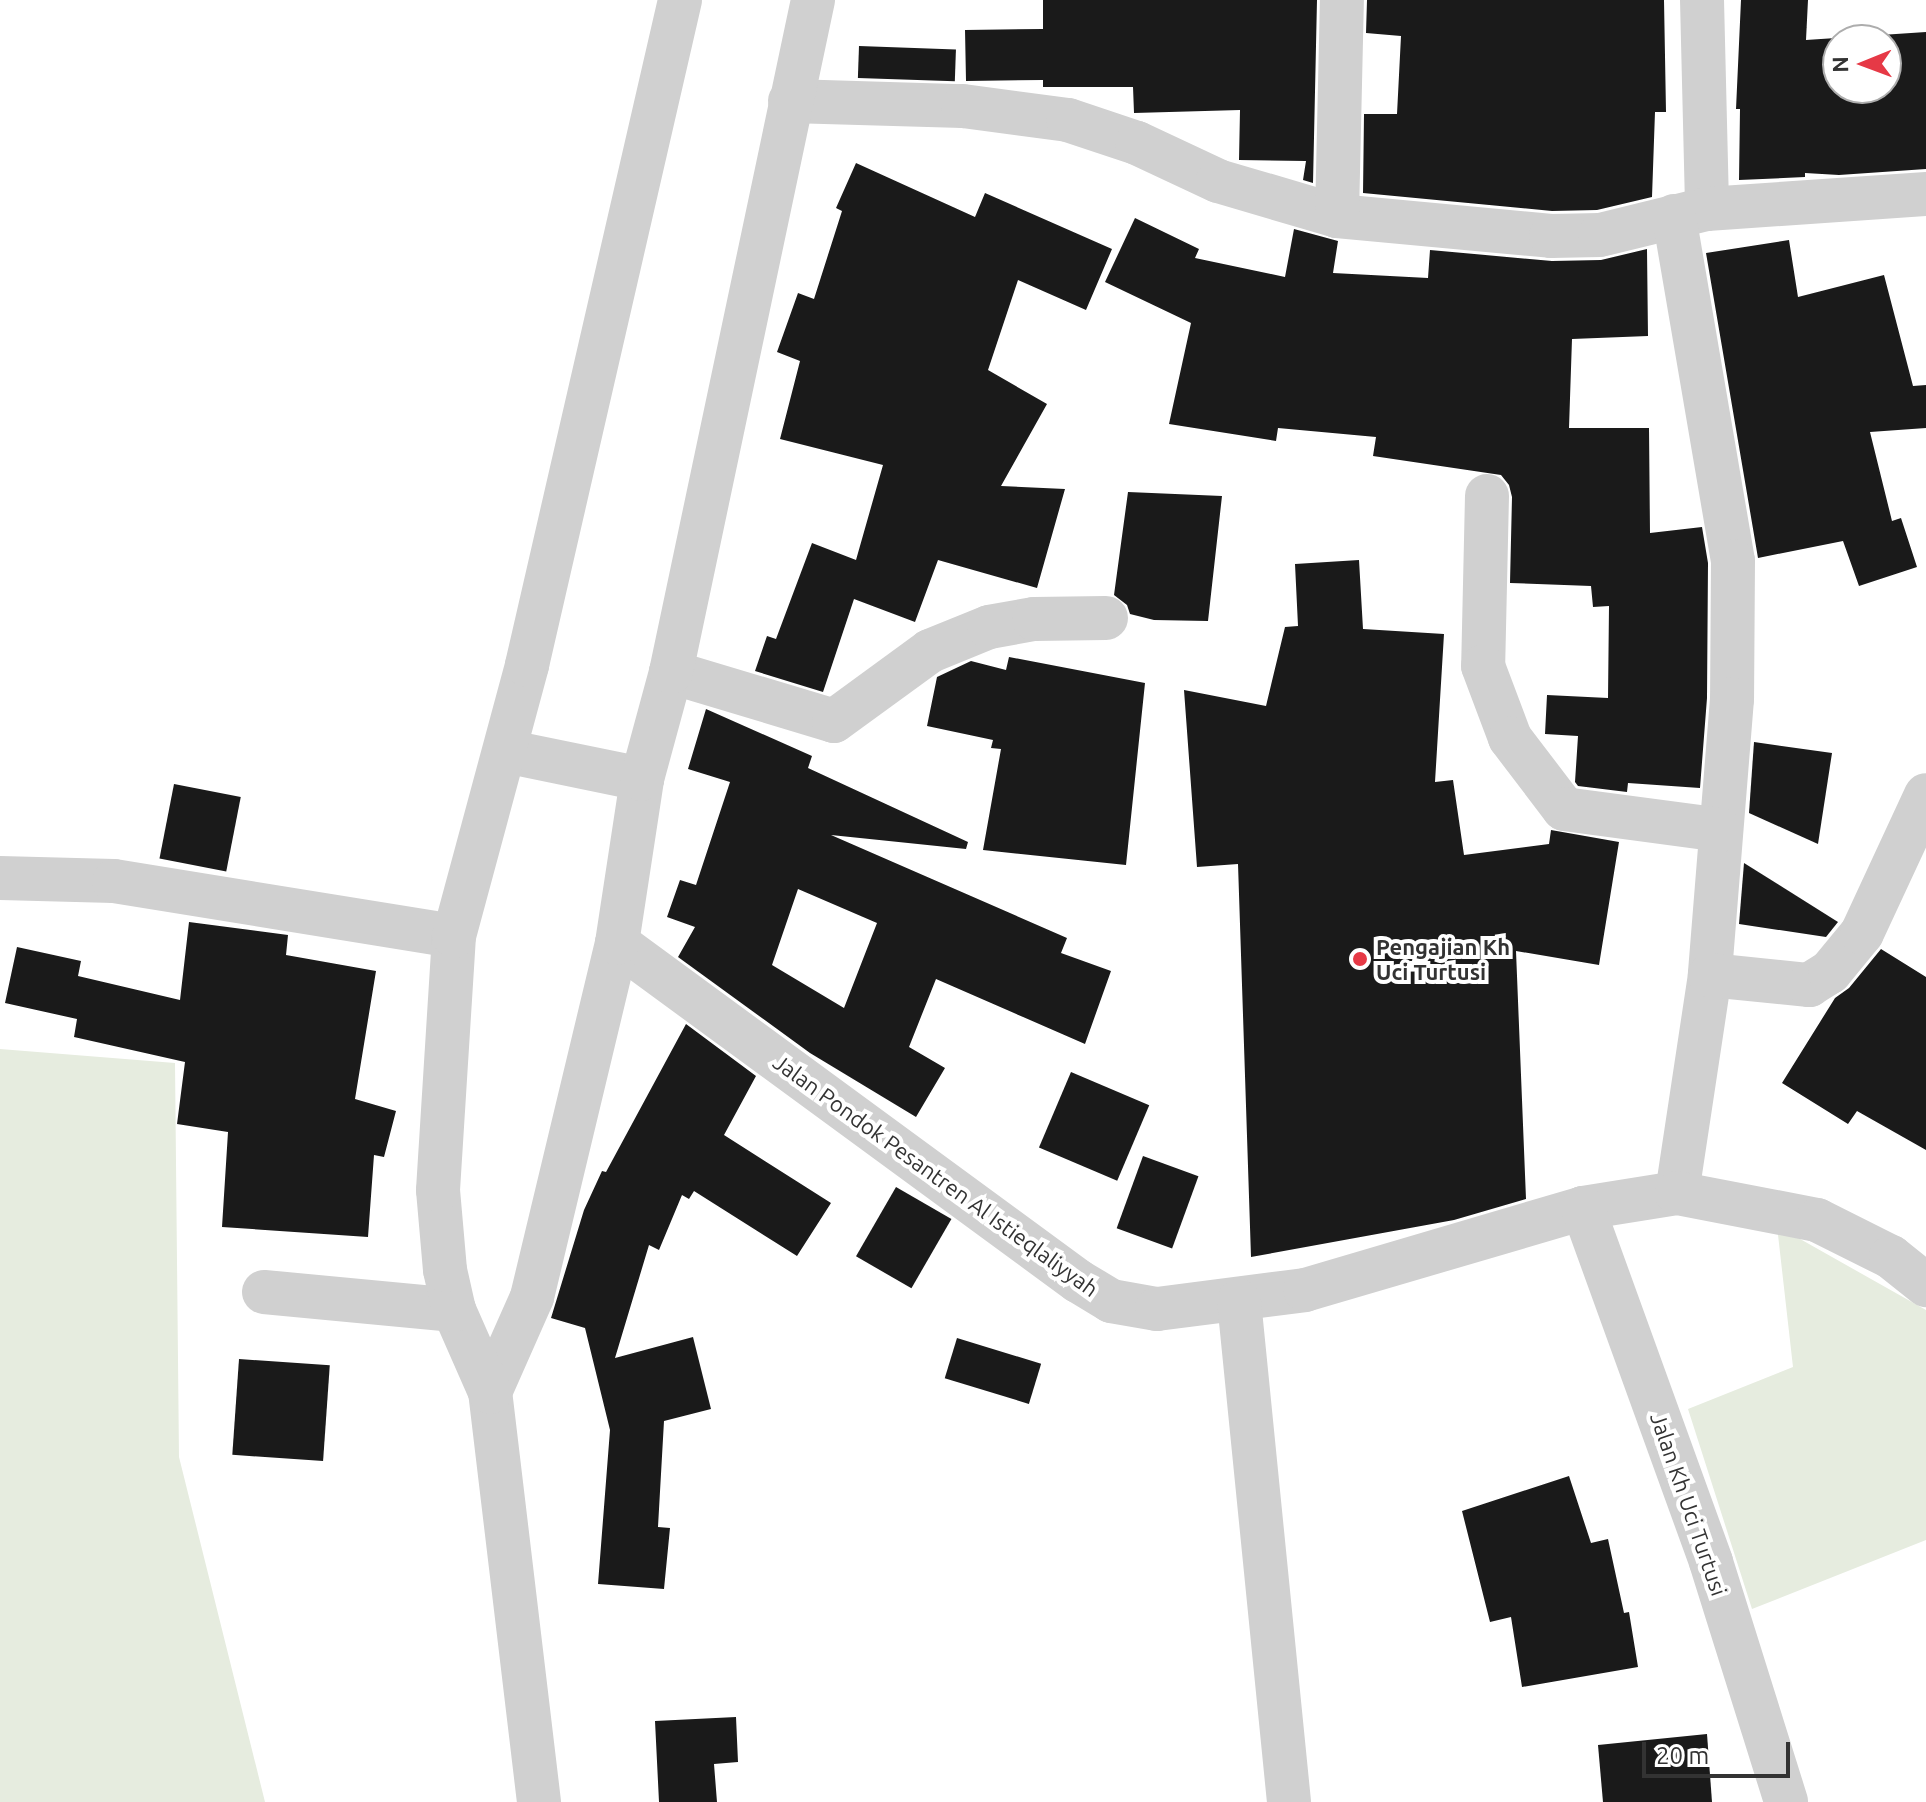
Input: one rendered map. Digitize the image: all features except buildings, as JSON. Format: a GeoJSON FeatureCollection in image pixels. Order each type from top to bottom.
{"type":"FeatureCollection","features":[{"type":"Feature","properties":{"kind":"street"},"geometry":{"type":"LineString","coordinates":[[539,1802],[490,1392],[454,1310],[445,1270],[438,1190],[454,936],[505,751],[680,0]]}},
{"type":"Feature","properties":{"kind":"street"},"geometry":{"type":"LineString","coordinates":[[490,1392],[532,1297],[617,943],[642,779],[671,672],[813,0]]}},
{"type":"Feature","properties":{"kind":"street"},"geometry":{"type":"LineString","coordinates":[[1337,216],[1342,0]]}},
{"type":"Feature","properties":{"kind":"street"},"geometry":{"type":"LineString","coordinates":[[1677,1193],[1710,975],[1732,699],[1733,561],[1691,212],[1702,0]]}},
{"type":"Feature","properties":{"kind":"street"},"geometry":{"type":"LineString","coordinates":[[790,101],[963,106],[1068,120],[1137,143],[1218,181],[1337,216],[1551,236],[1600,235],[1691,212],[1926,194]]}},
{"type":"Feature","properties":{"kind":"street"},"geometry":{"type":"LineString","coordinates":[[1487,496],[1483,666],[1510,738],[1564,809],[1721,830]]}},
{"type":"Feature","properties":{"kind":"street"},"geometry":{"type":"LineString","coordinates":[[671,672],[834,721],[930,651],[989,627],[1034,619],[1106,618]]}},
{"type":"Feature","properties":{"kind":"street"},"geometry":{"type":"LineString","coordinates":[[505,751],[642,779]]}},
{"type":"Feature","properties":{"kind":"street"},"geometry":{"type":"LineString","coordinates":[[1710,975],[1809,985],[1830,972],[1862,933],[1926,795]]}},
{"type":"Feature","properties":{"kind":"street"},"geometry":{"type":"LineString","coordinates":[[0,878],[114,881],[454,936]]}},
{"type":"Feature","properties":{"kind":"street","name":"Jalan Pondok Pesantren Al Istieqlaliyyah"},"geometry":{"type":"LineString","coordinates":[[617,943],[1078,1281],[1111,1301],[1157,1309],[1239,1301],[1305,1290],[1583,1208],[1677,1193],[1817,1220],[1891,1257],[1926,1285]]}},
{"type":"Feature","properties":{"kind":"street","name":"Jalan Kh Uci Turtusi"},"geometry":{"type":"LineString","coordinates":[[1583,1208],[1711,1562],[1786,1802]]}},
{"type":"Feature","properties":{"kind":"street"},"geometry":{"type":"LineString","coordinates":[[264,1292],[454,1310]]}},
{"type":"Feature","properties":{"kind":"street"},"geometry":{"type":"LineString","coordinates":[[1239,1301],[1289,1802]]}},
{"type":"Feature","properties":{"kind":"shaded area"},"geometry":{"type":"Polygon","coordinates":[[[0,1049],[175,1063],[179,1457],[265,1802],[0,1802],[0,1049]]]}},
{"type":"Feature","properties":{"kind":"shaded area"},"geometry":{"type":"Polygon","coordinates":[[[1777,1226],[1926,1310],[1926,1540],[1752,1609],[1688,1409],[1793,1367],[1777,1226]]]}},
{"type":"Feature","properties":{"kind":"place","name":"Pengajian Kh Uci Turtusi"},"geometry":{"type":"Point","coordinates":[1360,959]}}]}
